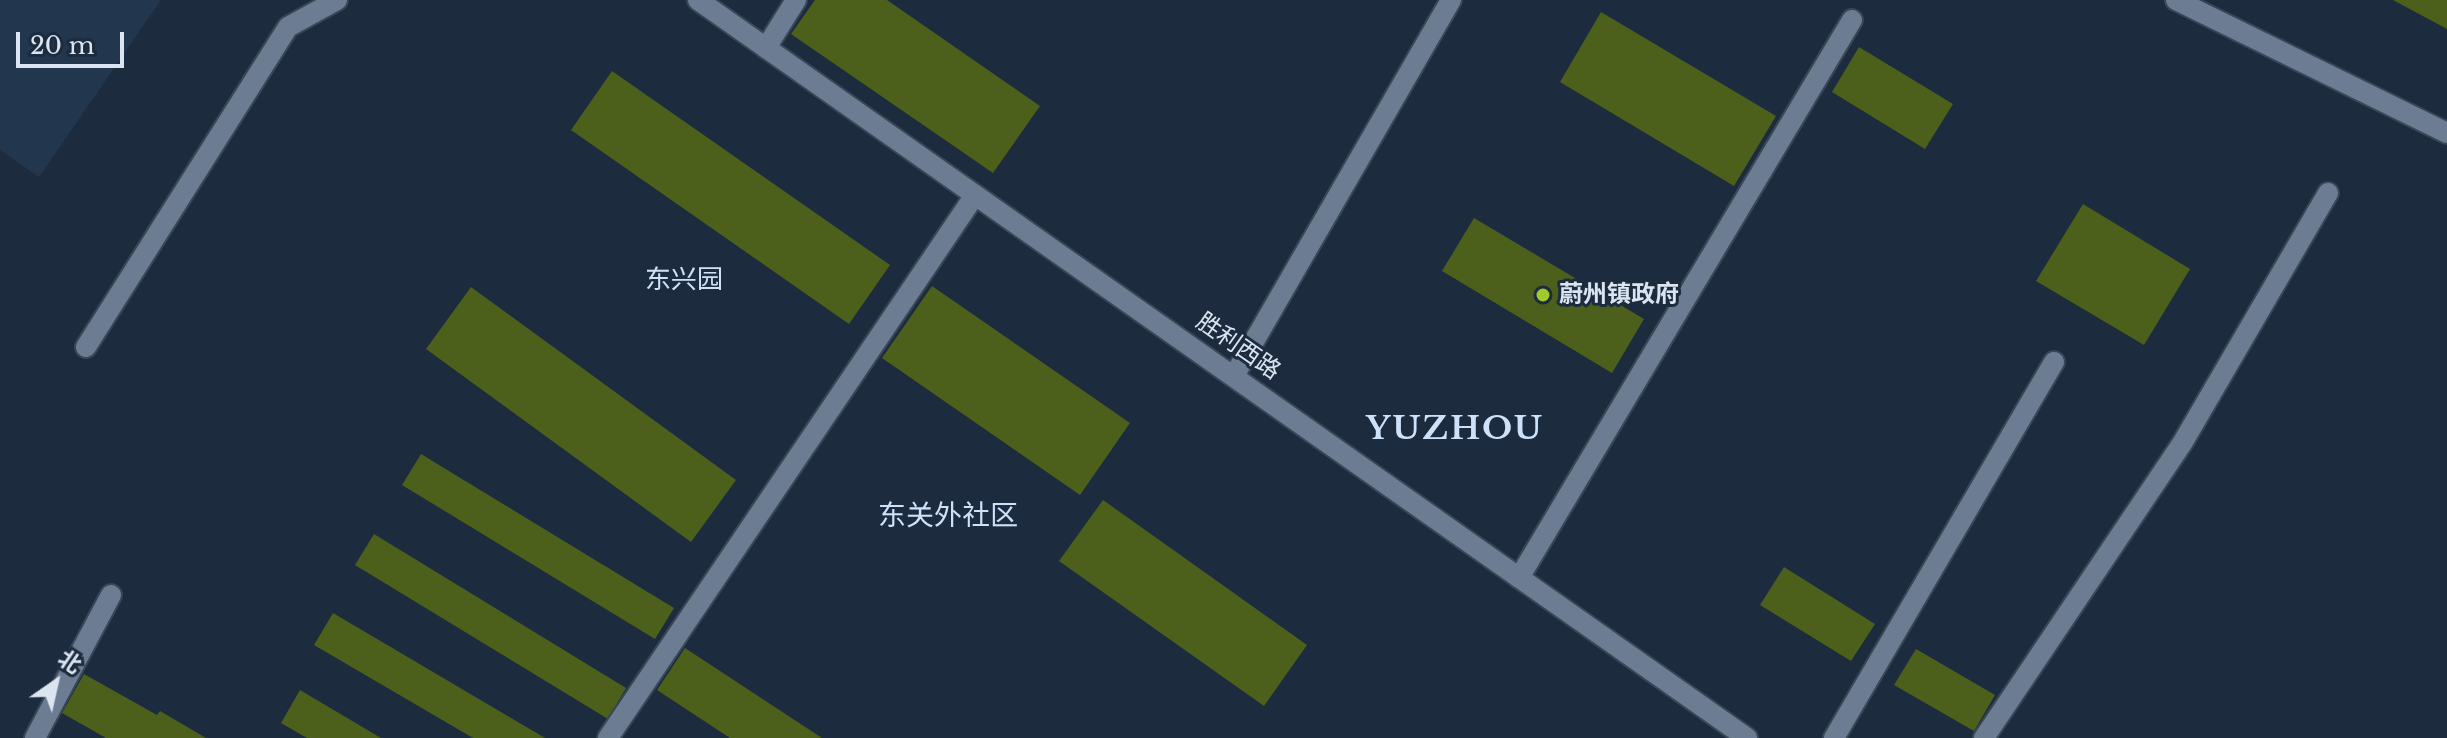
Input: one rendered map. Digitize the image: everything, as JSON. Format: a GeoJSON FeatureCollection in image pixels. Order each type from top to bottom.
{"type":"FeatureCollection","features":[{"type":"Feature","properties":{"kind":"street"},"geometry":{"type":"LineString","coordinates":[[86,347],[288,27],[337,0]]}},
{"type":"Feature","properties":{"kind":"street","name":"胜利西路"},"geometry":{"type":"LineString","coordinates":[[698,0],[1747,738]]}},
{"type":"Feature","properties":{"kind":"street"},"geometry":{"type":"LineString","coordinates":[[766,48],[796,0]]}},
{"type":"Feature","properties":{"kind":"street"},"geometry":{"type":"LineString","coordinates":[[1234,376],[1451,0]]}},
{"type":"Feature","properties":{"kind":"street"},"geometry":{"type":"LineString","coordinates":[[2176,0],[2447,133]]}},
{"type":"Feature","properties":{"kind":"street"},"geometry":{"type":"LineString","coordinates":[[1519,578],[1852,20]]}},
{"type":"Feature","properties":{"kind":"street"},"geometry":{"type":"LineString","coordinates":[[1984,738],[2183,442],[2328,193]]}},
{"type":"Feature","properties":{"kind":"street"},"geometry":{"type":"LineString","coordinates":[[608,738],[975,195]]}},
{"type":"Feature","properties":{"kind":"street"},"geometry":{"type":"LineString","coordinates":[[1834,738],[2054,362]]}},
{"type":"Feature","properties":{"kind":"street"},"geometry":{"type":"LineString","coordinates":[[35,738],[111,595]]}},
{"type":"Feature","properties":{"kind":"shaded area"},"geometry":{"type":"Polygon","coordinates":[[[0,0],[161,0],[39,177],[0,150],[0,0]]]}},
{"type":"Feature","properties":{"kind":"building"},"geometry":{"type":"Polygon","coordinates":[[[815,0],[887,0],[1040,106],[993,173],[791,34],[815,0]]]}},
{"type":"Feature","properties":{"kind":"building"},"geometry":{"type":"Polygon","coordinates":[[[2393,0],[2447,0],[2447,29],[2393,0]]]}},
{"type":"Feature","properties":{"kind":"building"},"geometry":{"type":"Polygon","coordinates":[[[1601,12],[1776,116],[1734,186],[1560,82],[1601,12]]]}},
{"type":"Feature","properties":{"kind":"building"},"geometry":{"type":"Polygon","coordinates":[[[1859,47],[1953,104],[1925,149],[1832,92],[1859,47]]]}},
{"type":"Feature","properties":{"kind":"building"},"geometry":{"type":"Polygon","coordinates":[[[612,71],[890,265],[849,324],[571,130],[612,71]]]}},
{"type":"Feature","properties":{"kind":"building"},"geometry":{"type":"Polygon","coordinates":[[[2083,204],[2190,269],[2144,345],[2036,281],[2083,204]]]}},
{"type":"Feature","properties":{"kind":"building","name":"蔚州镇政府"},"geometry":{"type":"Polygon","coordinates":[[[1474,218],[1644,319],[1612,373],[1442,271],[1474,218]]]}},
{"type":"Feature","properties":{"kind":"building"},"geometry":{"type":"Polygon","coordinates":[[[932,286],[1130,423],[1080,495],[882,358],[932,286]]]}},
{"type":"Feature","properties":{"kind":"building"},"geometry":{"type":"Polygon","coordinates":[[[471,287],[736,480],[691,542],[426,349],[471,287]]]}},
{"type":"Feature","properties":{"kind":"building"},"geometry":{"type":"Polygon","coordinates":[[[421,454],[674,608],[655,639],[402,485],[421,454]]]}},
{"type":"Feature","properties":{"kind":"building"},"geometry":{"type":"Polygon","coordinates":[[[1103,500],[1307,645],[1264,706],[1059,561],[1103,500]]]}},
{"type":"Feature","properties":{"kind":"building"},"geometry":{"type":"Polygon","coordinates":[[[374,534],[626,688],[608,719],[355,565],[374,534]]]}},
{"type":"Feature","properties":{"kind":"building"},"geometry":{"type":"Polygon","coordinates":[[[1784,567],[1875,624],[1851,661],[1760,605],[1784,567]]]}},
{"type":"Feature","properties":{"kind":"building"},"geometry":{"type":"Polygon","coordinates":[[[333,613],[545,738],[473,738],[314,645],[333,613]]]}},
{"type":"Feature","properties":{"kind":"building"},"geometry":{"type":"Polygon","coordinates":[[[685,648],[822,738],[730,738],[657,690],[685,648]]]}},
{"type":"Feature","properties":{"kind":"building"},"geometry":{"type":"Polygon","coordinates":[[[1916,649],[1995,695],[1974,731],[1894,685],[1916,649]]]}},
{"type":"Feature","properties":{"kind":"building"},"geometry":{"type":"Polygon","coordinates":[[[84,674],[157,715],[160,711],[206,738],[106,738],[62,713],[84,674]]]}},
{"type":"Feature","properties":{"kind":"building"},"geometry":{"type":"Polygon","coordinates":[[[300,690],[381,738],[307,738],[281,723],[300,690]]]}},
{"type":"Feature","properties":{"kind":"place","name":"蔚州镇政府"},"geometry":{"type":"Point","coordinates":[1543,295]}},
{"type":"Feature","properties":{"kind":"district","name":"东兴园"},"geometry":{"type":"Point","coordinates":[684,281]}},
{"type":"Feature","properties":{"kind":"district","name":"YUZHOU"},"geometry":{"type":"Point","coordinates":[1455,430]}},
{"type":"Feature","properties":{"kind":"district","name":"东关外社区"},"geometry":{"type":"Point","coordinates":[948,517]}}]}
